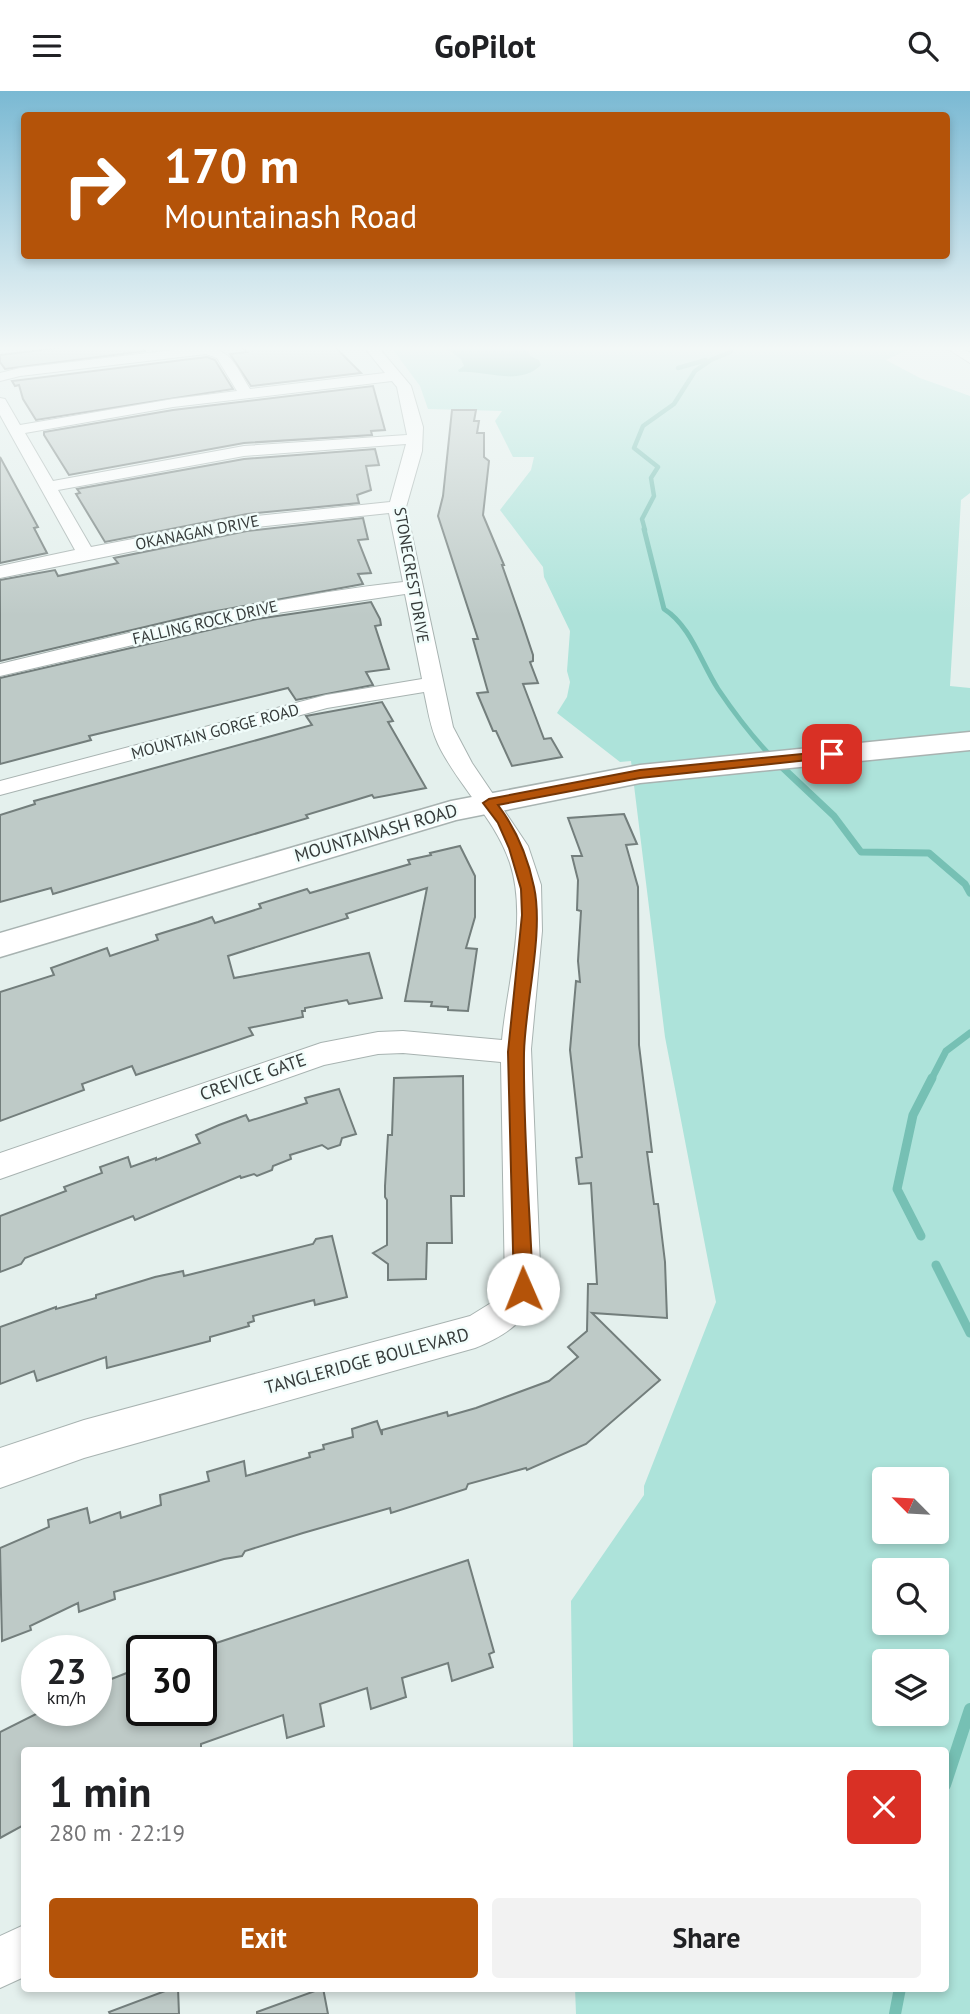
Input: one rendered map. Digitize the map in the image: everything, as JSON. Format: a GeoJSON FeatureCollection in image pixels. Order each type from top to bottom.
{"type":"FeatureCollection","features":[{"type":"Feature","properties":{"kind":"street"},"geometry":{"type":"LineString","coordinates":[[20,437],[86,554]]}},
{"type":"Feature","properties":{"kind":"street"},"geometry":{"type":"LineString","coordinates":[[48,487],[244,451],[416,439]]}},
{"type":"Feature","properties":{"kind":"street","name":"STONECREST DRIVE"},"geometry":{"type":"LineString","coordinates":[[416,439],[397,507],[413,587],[448,743],[489,803]]}},
{"type":"Feature","properties":{"kind":"street","name":"OKANAGAN DRIVE"},"geometry":{"type":"LineString","coordinates":[[0,572],[283,515],[397,507]]}},
{"type":"Feature","properties":{"kind":"street","name":"FALLING ROCK DRIVE"},"geometry":{"type":"LineString","coordinates":[[0,670],[285,604],[349,593],[413,587]]}},
{"type":"Feature","properties":{"kind":"street","name":"MOUNTAIN GORGE ROAD"},"geometry":{"type":"LineString","coordinates":[[0,788],[326,702],[433,684]]}},
{"type":"Feature","properties":{"kind":"street","name":"MOUNTAINASH ROAD"},"geometry":{"type":"LineString","coordinates":[[0,945],[392,826],[489,803],[678,769],[970,741]]}},
{"type":"Feature","properties":{"kind":"street","name":"TANGLERIDGE BOULEVARD"},"geometry":{"type":"LineString","coordinates":[[0,1468],[84,1439],[462,1335],[498,1322],[515,1305],[523,1289],[516,1052],[529,915],[528,889],[516,848],[504,822],[489,803]]}},
{"type":"Feature","properties":{"kind":"street","name":"CREVICE GATE"},"geometry":{"type":"LineString","coordinates":[[0,1166],[321,1054],[378,1043],[403,1042],[516,1052]]}},
{"type":"Feature","properties":{"kind":"street"},"geometry":{"type":"LineString","coordinates":[[0,1963],[21,1952]]}},
{"type":"Feature","properties":{"kind":"shaded area"},"geometry":{"type":"Polygon","coordinates":[[[503,437],[970,437],[970,493],[961,500],[950,686],[970,688],[970,2014],[576,2014],[575,1992],[949,1992],[949,1747],[573,1747],[571,1601],[644,1495],[644,1486],[716,1302],[665,1037],[631,761],[620,762],[557,713],[567,697],[570,682],[567,671],[570,631],[544,577],[543,567],[500,510],[531,470],[534,457],[513,457],[503,437]]]}},
{"type":"Feature","properties":{"kind":"building"},"geometry":{"type":"Polygon","coordinates":[[[45,437],[344,437],[244,443],[69,475],[45,437]]]}},
{"type":"Feature","properties":{"kind":"building"},"geometry":{"type":"Polygon","coordinates":[[[449,437],[484,437],[484,457],[489,461],[483,515],[504,565],[533,655],[533,661],[530,662],[538,683],[523,684],[544,739],[551,738],[562,757],[512,766],[496,731],[493,731],[477,693],[488,692],[473,639],[478,639],[438,516],[443,496],[449,437]]]}},
{"type":"Feature","properties":{"kind":"building"},"geometry":{"type":"Polygon","coordinates":[[[375,449],[379,465],[366,466],[371,490],[357,495],[359,503],[247,514],[105,542],[76,494],[80,493],[77,489],[244,459],[375,449]]]}},
{"type":"Feature","properties":{"kind":"building"},"geometry":{"type":"Polygon","coordinates":[[[0,457],[38,527],[34,528],[47,553],[0,563],[0,457]]]}},
{"type":"Feature","properties":{"kind":"building"},"geometry":{"type":"Polygon","coordinates":[[[363,518],[368,539],[358,540],[371,573],[358,574],[363,584],[200,614],[0,661],[0,580],[55,570],[58,576],[118,563],[114,558],[247,531],[363,518]]]}},
{"type":"Feature","properties":{"kind":"building"},"geometry":{"type":"Polygon","coordinates":[[[371,602],[380,619],[381,625],[375,626],[389,669],[366,672],[373,685],[296,700],[288,688],[89,736],[91,740],[0,764],[0,678],[257,619],[371,602]]]}},
{"type":"Feature","properties":{"kind":"building"},"geometry":{"type":"Polygon","coordinates":[[[382,702],[393,721],[388,722],[426,788],[374,798],[372,795],[306,815],[308,818],[53,894],[51,888],[0,902],[0,815],[35,804],[34,801],[312,725],[306,716],[382,702]]]}},
{"type":"Feature","properties":{"kind":"building"},"geometry":{"type":"Polygon","coordinates":[[[624,814],[637,844],[626,845],[638,887],[639,1045],[652,1152],[647,1152],[654,1204],[658,1204],[665,1262],[667,1318],[592,1313],[660,1380],[586,1444],[527,1470],[526,1468],[468,1484],[466,1489],[391,1513],[390,1508],[245,1551],[242,1556],[114,1592],[115,1599],[79,1612],[78,1603],[30,1626],[31,1630],[2,1641],[0,1548],[49,1527],[48,1520],[87,1508],[90,1523],[120,1512],[121,1518],[161,1505],[160,1495],[209,1481],[207,1472],[244,1461],[246,1476],[310,1457],[309,1453],[324,1449],[323,1445],[353,1437],[352,1429],[377,1421],[382,1435],[382,1430],[447,1412],[448,1416],[476,1408],[549,1381],[578,1357],[568,1347],[587,1331],[588,1284],[597,1284],[591,1183],[579,1184],[576,1158],[582,1157],[570,1050],[576,981],[580,982],[578,961],[581,911],[577,910],[578,880],[572,856],[582,856],[568,818],[624,814]]]}},
{"type":"Feature","properties":{"kind":"building"},"geometry":{"type":"Polygon","coordinates":[[[460,846],[475,876],[475,917],[466,948],[477,949],[468,1011],[431,1006],[432,1002],[405,1001],[427,888],[346,914],[348,918],[228,956],[234,978],[369,953],[382,998],[349,1004],[347,1000],[305,1008],[305,1011],[302,1011],[303,1017],[249,1028],[253,1035],[136,1075],[132,1066],[82,1084],[84,1090],[0,1121],[0,992],[54,975],[51,968],[107,948],[110,956],[158,940],[156,935],[212,917],[215,923],[261,908],[259,904],[307,889],[310,893],[410,864],[408,860],[431,855],[430,853],[460,846]]]}},
{"type":"Feature","properties":{"kind":"building"},"geometry":{"type":"Polygon","coordinates":[[[463,1076],[464,1196],[451,1196],[452,1243],[427,1243],[426,1279],[388,1280],[388,1264],[373,1253],[387,1245],[385,1186],[388,1135],[392,1135],[394,1078],[463,1076]]]}},
{"type":"Feature","properties":{"kind":"building"},"geometry":{"type":"Polygon","coordinates":[[[339,1089],[356,1134],[342,1138],[340,1145],[328,1149],[322,1145],[290,1155],[291,1159],[273,1166],[272,1170],[257,1176],[240,1176],[135,1220],[133,1216],[25,1258],[21,1264],[0,1272],[0,1216],[66,1191],[64,1187],[102,1173],[100,1167],[128,1157],[131,1167],[156,1160],[200,1143],[196,1135],[219,1125],[246,1115],[249,1121],[307,1103],[305,1098],[339,1089]]]}},
{"type":"Feature","properties":{"kind":"building"},"geometry":{"type":"Polygon","coordinates":[[[332,1236],[347,1297],[315,1305],[314,1300],[253,1316],[254,1321],[248,1323],[249,1326],[210,1337],[210,1341],[107,1368],[106,1357],[37,1381],[34,1371],[0,1384],[0,1327],[155,1277],[183,1271],[184,1276],[313,1244],[316,1239],[332,1236]]]}},
{"type":"Feature","properties":{"kind":"building"},"geometry":{"type":"Polygon","coordinates":[[[468,1560],[494,1652],[489,1654],[493,1667],[452,1681],[448,1663],[402,1678],[406,1697],[371,1709],[367,1688],[320,1704],[324,1726],[287,1738],[283,1715],[201,1744],[201,1747],[21,1747],[21,1827],[0,1838],[0,1732],[21,1722],[21,1726],[112,1726],[112,1679],[126,1673],[126,1726],[217,1726],[217,1643],[468,1560]]]}},
{"type":"Feature","properties":{"kind":"building"},"geometry":{"type":"Polygon","coordinates":[[[162,1992],[178,1992],[179,2014],[109,2012],[162,1992]]]}},
{"type":"Feature","properties":{"kind":"building"},"geometry":{"type":"Polygon","coordinates":[[[312,1992],[324,1992],[328,2014],[257,2014],[312,1992]]]}},
{"type":"Feature","properties":{"kind":"waterway"},"geometry":{"type":"LineString","coordinates":[[639,437],[634,448],[658,467],[651,478],[654,496],[642,519],[645,530]]}},
{"type":"Feature","properties":{"kind":"waterway"},"geometry":{"type":"LineString","coordinates":[[644,529],[664,609],[688,635],[718,689],[741,721],[782,767]]}},
{"type":"Feature","properties":{"kind":"waterway"},"geometry":{"type":"LineString","coordinates":[[782,767],[834,816],[861,852],[929,853],[965,884],[970,893]]}},
{"type":"Feature","properties":{"kind":"waterway"},"geometry":{"type":"LineString","coordinates":[[931,1080],[946,1051],[970,1033]]}},
{"type":"Feature","properties":{"kind":"waterway"},"geometry":{"type":"LineString","coordinates":[[921,1236],[897,1189],[913,1115],[932,1078]]}},
{"type":"Feature","properties":{"kind":"waterway"},"geometry":{"type":"LineString","coordinates":[[936,1265],[970,1333]]}},
{"type":"Feature","properties":{"kind":"waterway"},"geometry":{"type":"LineString","coordinates":[[949,1773],[970,1709]]}},
{"type":"Feature","properties":{"kind":"waterway"},"geometry":{"type":"LineString","coordinates":[[895,2014],[899,1992]]}},
{"type":"Feature","properties":{"kind":"route"},"geometry":{"type":"LineString","coordinates":[[523,1289],[516,1052],[529,915],[528,889],[516,848],[504,822],[489,803],[640,774],[832,754]]}}]}
